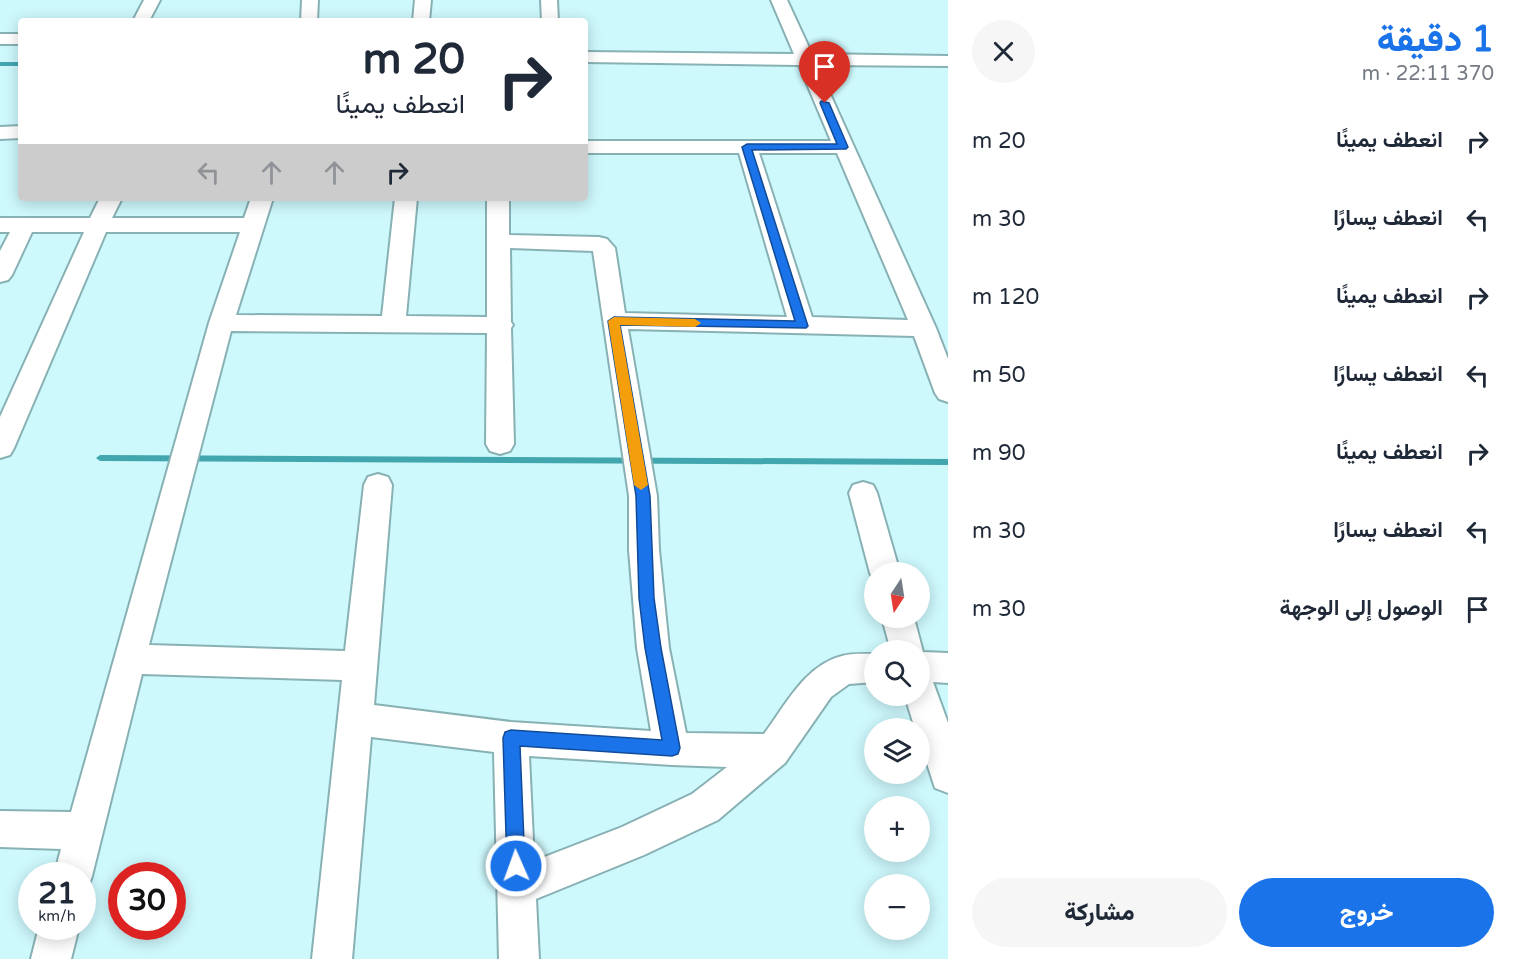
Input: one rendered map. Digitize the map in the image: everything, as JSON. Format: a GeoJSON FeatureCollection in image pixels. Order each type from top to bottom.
{"type":"FeatureCollection","features":[{"type":"Feature","properties":{"kind":"street"},"geometry":{"type":"LineString","coordinates":[[143,18],[152,0]]}},
{"type":"Feature","properties":{"kind":"street"},"geometry":{"type":"LineString","coordinates":[[309,18],[310,0]]}},
{"type":"Feature","properties":{"kind":"street"},"geometry":{"type":"LineString","coordinates":[[421,18],[423,0]]}},
{"type":"Feature","properties":{"kind":"street"},"geometry":{"type":"LineString","coordinates":[[549,0],[550,18]]}},
{"type":"Feature","properties":{"kind":"street"},"geometry":{"type":"LineString","coordinates":[[779,0],[924,328],[948,393]]}},
{"type":"Feature","properties":{"kind":"street"},"geometry":{"type":"LineString","coordinates":[[0,39],[18,39]]}},
{"type":"Feature","properties":{"kind":"street"},"geometry":{"type":"LineString","coordinates":[[588,57],[948,61]]}},
{"type":"Feature","properties":{"kind":"street"},"geometry":{"type":"LineString","coordinates":[[0,133],[18,132]]}},
{"type":"Feature","properties":{"kind":"street"},"geometry":{"type":"LineString","coordinates":[[588,147],[843,147]]}},
{"type":"Feature","properties":{"kind":"street"},"geometry":{"type":"LineString","coordinates":[[747,147],[802,326]]}},
{"type":"Feature","properties":{"kind":"street"},"geometry":{"type":"LineString","coordinates":[[0,448],[110,201]]}},
{"type":"Feature","properties":{"kind":"street"},"geometry":{"type":"LineString","coordinates":[[393,324],[405,201]]}},
{"type":"Feature","properties":{"kind":"street"},"geometry":{"type":"LineString","coordinates":[[498,201],[501,325],[500,444]]}},
{"type":"Feature","properties":{"kind":"street"},"geometry":{"type":"LineString","coordinates":[[0,225],[98,225],[257,211],[221,323],[76,862]]}},
{"type":"Feature","properties":{"kind":"street"},"geometry":{"type":"LineString","coordinates":[[0,274],[24,225]]}},
{"type":"Feature","properties":{"kind":"street"},"geometry":{"type":"LineString","coordinates":[[499,241],[603,245],[643,496],[647,598],[653,648],[672,748]]}},
{"type":"Feature","properties":{"kind":"street"},"geometry":{"type":"LineString","coordinates":[[614,321],[924,328]]}},
{"type":"Feature","properties":{"kind":"street"},"geometry":{"type":"LineString","coordinates":[[221,323],[501,325]]}},
{"type":"Feature","properties":{"kind":"street"},"geometry":{"type":"LineString","coordinates":[[332,959],[378,485]]}},
{"type":"Feature","properties":{"kind":"street"},"geometry":{"type":"LineString","coordinates":[[862,493],[882,562]]}},
{"type":"Feature","properties":{"kind":"street"},"geometry":{"type":"LineString","coordinates":[[129,659],[360,666]]}},
{"type":"Feature","properties":{"kind":"street"},"geometry":{"type":"LineString","coordinates":[[930,667],[948,668]]}},
{"type":"Feature","properties":{"kind":"street"},"geometry":{"type":"LineString","coordinates":[[517,888],[631,842],[705,807],[773,751],[819,686],[843,669],[864,668]]}},
{"type":"Feature","properties":{"kind":"street"},"geometry":{"type":"LineString","coordinates":[[925,706],[948,776]]}},
{"type":"Feature","properties":{"kind":"street"},"geometry":{"type":"LineString","coordinates":[[355,719],[511,738],[672,748],[773,751]]}},
{"type":"Feature","properties":{"kind":"street"},"geometry":{"type":"LineString","coordinates":[[511,738],[519,959]]}},
{"type":"Feature","properties":{"kind":"street"},"geometry":{"type":"LineString","coordinates":[[0,829],[84,831]]}},
{"type":"Feature","properties":{"kind":"street"},"geometry":{"type":"LineString","coordinates":[[51,959],[56,940]]}},
{"type":"Feature","properties":{"kind":"waterway"},"geometry":{"type":"LineString","coordinates":[[0,64],[18,64]]}},
{"type":"Feature","properties":{"kind":"waterway"},"geometry":{"type":"LineString","coordinates":[[100,458],[948,462]]}},
{"type":"Feature","properties":{"kind":"slow traffic"},"geometry":{"type":"LineString","coordinates":[[641,485],[614,321],[695,323]]}},
{"type":"Feature","properties":{"kind":"route"},"geometry":{"type":"LineString","coordinates":[[516,866],[511,738],[672,748],[653,648],[647,598],[643,496],[614,321],[802,326],[747,147],[843,147],[825,103]]}}]}
